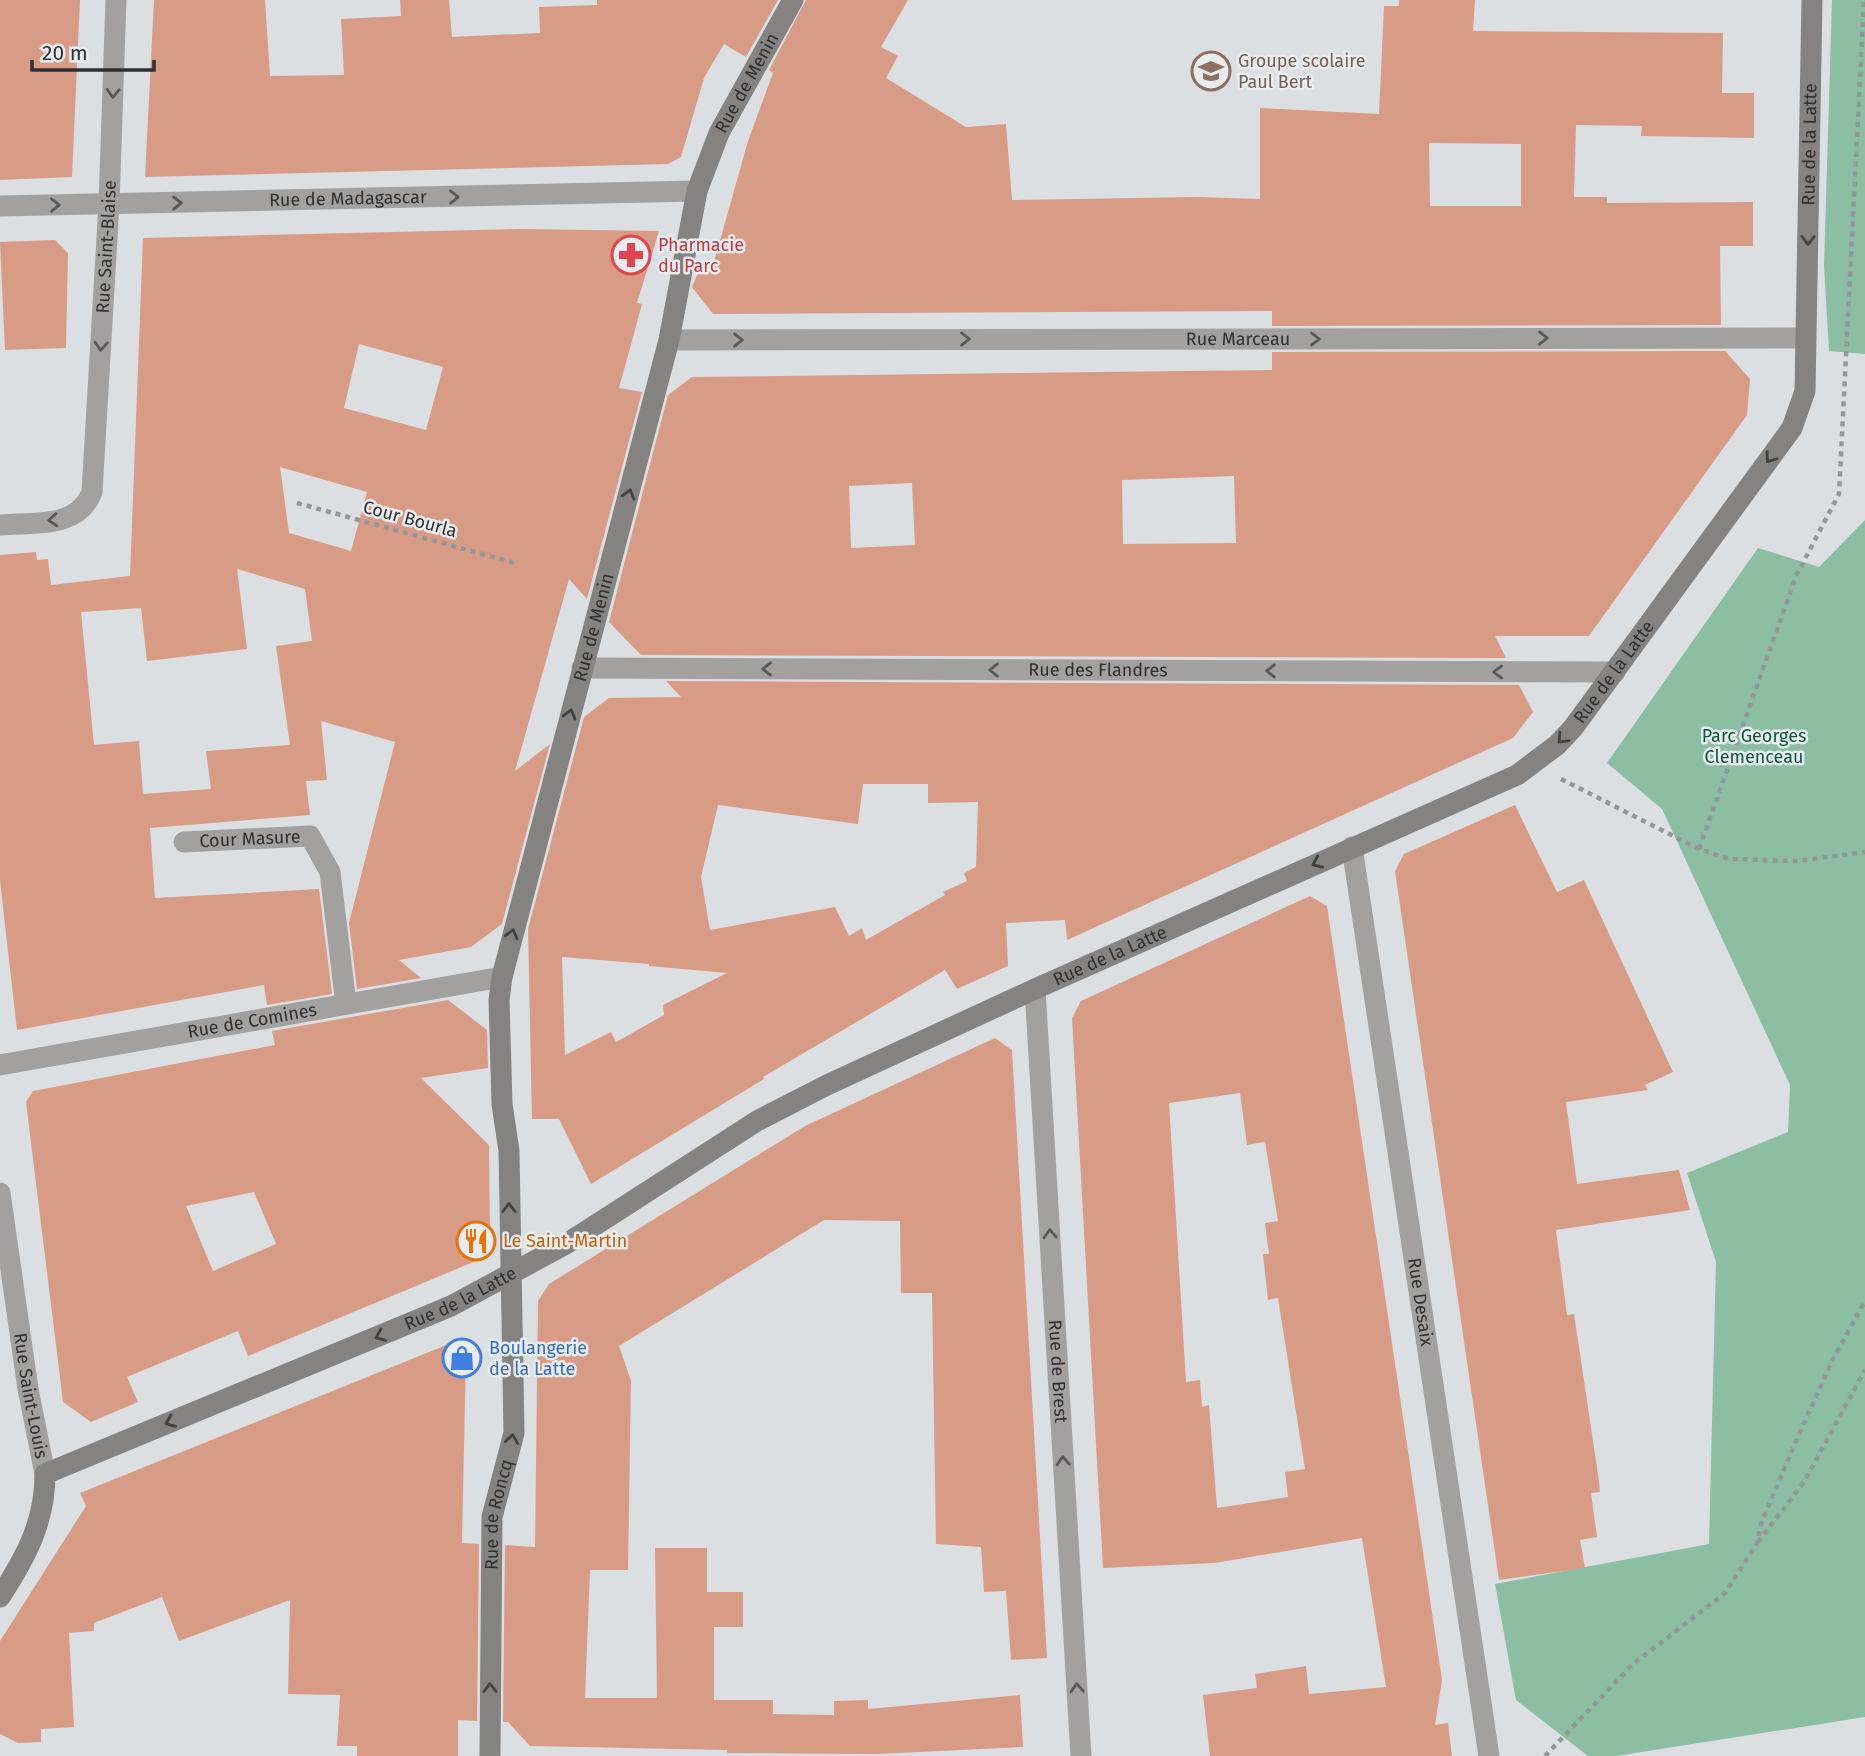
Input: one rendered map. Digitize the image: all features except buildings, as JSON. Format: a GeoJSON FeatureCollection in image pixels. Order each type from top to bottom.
{"type":"FeatureCollection","features":[{"type":"Feature","properties":{"kind":"street","name":"Rue Saint-Blaise"},"geometry":{"type":"LineString","coordinates":[[0,525],[66,519],[79,513],[92,492],[109,204],[116,0]]}},
{"type":"Feature","properties":{"kind":"street","name":"Rue de Menin"},"geometry":{"type":"LineString","coordinates":[[509,1277],[509,1151],[502,1104],[499,1000],[502,976],[669,340],[697,191],[719,133],[793,0]]}},
{"type":"Feature","properties":{"kind":"street","name":"Rue de la Latte"},"geometry":{"type":"LineString","coordinates":[[45,1474],[451,1307],[509,1277],[787,1105],[1035,989],[1517,775],[1538,762],[1573,728],[1792,428],[1805,390],[1812,0]]}},
{"type":"Feature","properties":{"kind":"street","name":"Rue de Madagascar"},"geometry":{"type":"LineString","coordinates":[[0,206],[697,191]]}},
{"type":"Feature","properties":{"kind":"street","name":"Rue Marceau"},"geometry":{"type":"LineString","coordinates":[[669,340],[1807,338]]}},
{"type":"Feature","properties":{"kind":"street","name":"Rue des Flandres"},"geometry":{"type":"LineString","coordinates":[[582,668],[1615,672]]}},
{"type":"Feature","properties":{"kind":"street","name":"Cour Masure"},"geometry":{"type":"LineString","coordinates":[[184,842],[310,836],[330,872],[345,1004]]}},
{"type":"Feature","properties":{"kind":"street","name":"Rue Desaix"},"geometry":{"type":"LineString","coordinates":[[1352,847],[1489,1756]]}},
{"type":"Feature","properties":{"kind":"street","name":"Rue de Comines"},"geometry":{"type":"LineString","coordinates":[[0,1065],[502,976]]}},
{"type":"Feature","properties":{"kind":"street","name":"Rue de Brest"},"geometry":{"type":"LineString","coordinates":[[1035,989],[1081,1756]]}},
{"type":"Feature","properties":{"kind":"street","name":"Rue Saint-Louis"},"geometry":{"type":"LineString","coordinates":[[0,1193],[29,1389],[45,1474]]}},
{"type":"Feature","properties":{"kind":"street","name":"Rue de Roncq"},"geometry":{"type":"LineString","coordinates":[[490,1756],[492,1517],[514,1433],[509,1277]]}},
{"type":"Feature","properties":{"kind":"street"},"geometry":{"type":"LineString","coordinates":[[0,1597],[35,1536],[45,1497],[45,1474]]}},
{"type":"Feature","properties":{"kind":"path","name":"Cour Bourla"},"geometry":{"type":"LineString","coordinates":[[298,503],[515,563]]}},
{"type":"Feature","properties":{"kind":"path"},"geometry":{"type":"LineString","coordinates":[[1538,762],[1583,792],[1699,849],[1728,859],[1797,861],[1865,852]]}},
{"type":"Feature","properties":{"kind":"path"},"geometry":{"type":"LineString","coordinates":[[1757,1543],[1762,1521],[1796,1441],[1832,1361],[1865,1301]]}},
{"type":"Feature","properties":{"kind":"path"},"geometry":{"type":"LineString","coordinates":[[1545,1756],[1633,1664],[1725,1593],[1757,1543],[1804,1482],[1865,1370]]}},
{"type":"Feature","properties":{"kind":"green space"},"geometry":{"type":"Polygon","coordinates":[[[1832,0],[1865,0],[1865,354],[1829,351],[1824,266],[1832,0]]]}},
{"type":"Feature","properties":{"kind":"green space","name":"Parc Georges Clemenceau"},"geometry":{"type":"Polygon","coordinates":[[[1865,520],[1865,1717],[1616,1756],[1588,1756],[1516,1700],[1495,1584],[1709,1544],[1716,1262],[1687,1173],[1788,1132],[1790,1085],[1662,809],[1607,763],[1758,548],[1819,567],[1865,520]]]}},
{"type":"Feature","properties":{"kind":"place","name":"Groupe scolaire Paul Bert"},"geometry":{"type":"Point","coordinates":[1211,71]}},
{"type":"Feature","properties":{"kind":"place","name":"Pharmacie du Parc"},"geometry":{"type":"Point","coordinates":[631,255]}},
{"type":"Feature","properties":{"kind":"place","name":"Le Saint-Martin"},"geometry":{"type":"Point","coordinates":[476,1241]}},
{"type":"Feature","properties":{"kind":"place","name":"Boulangerie de la Latte"},"geometry":{"type":"Point","coordinates":[462,1358]}}]}
